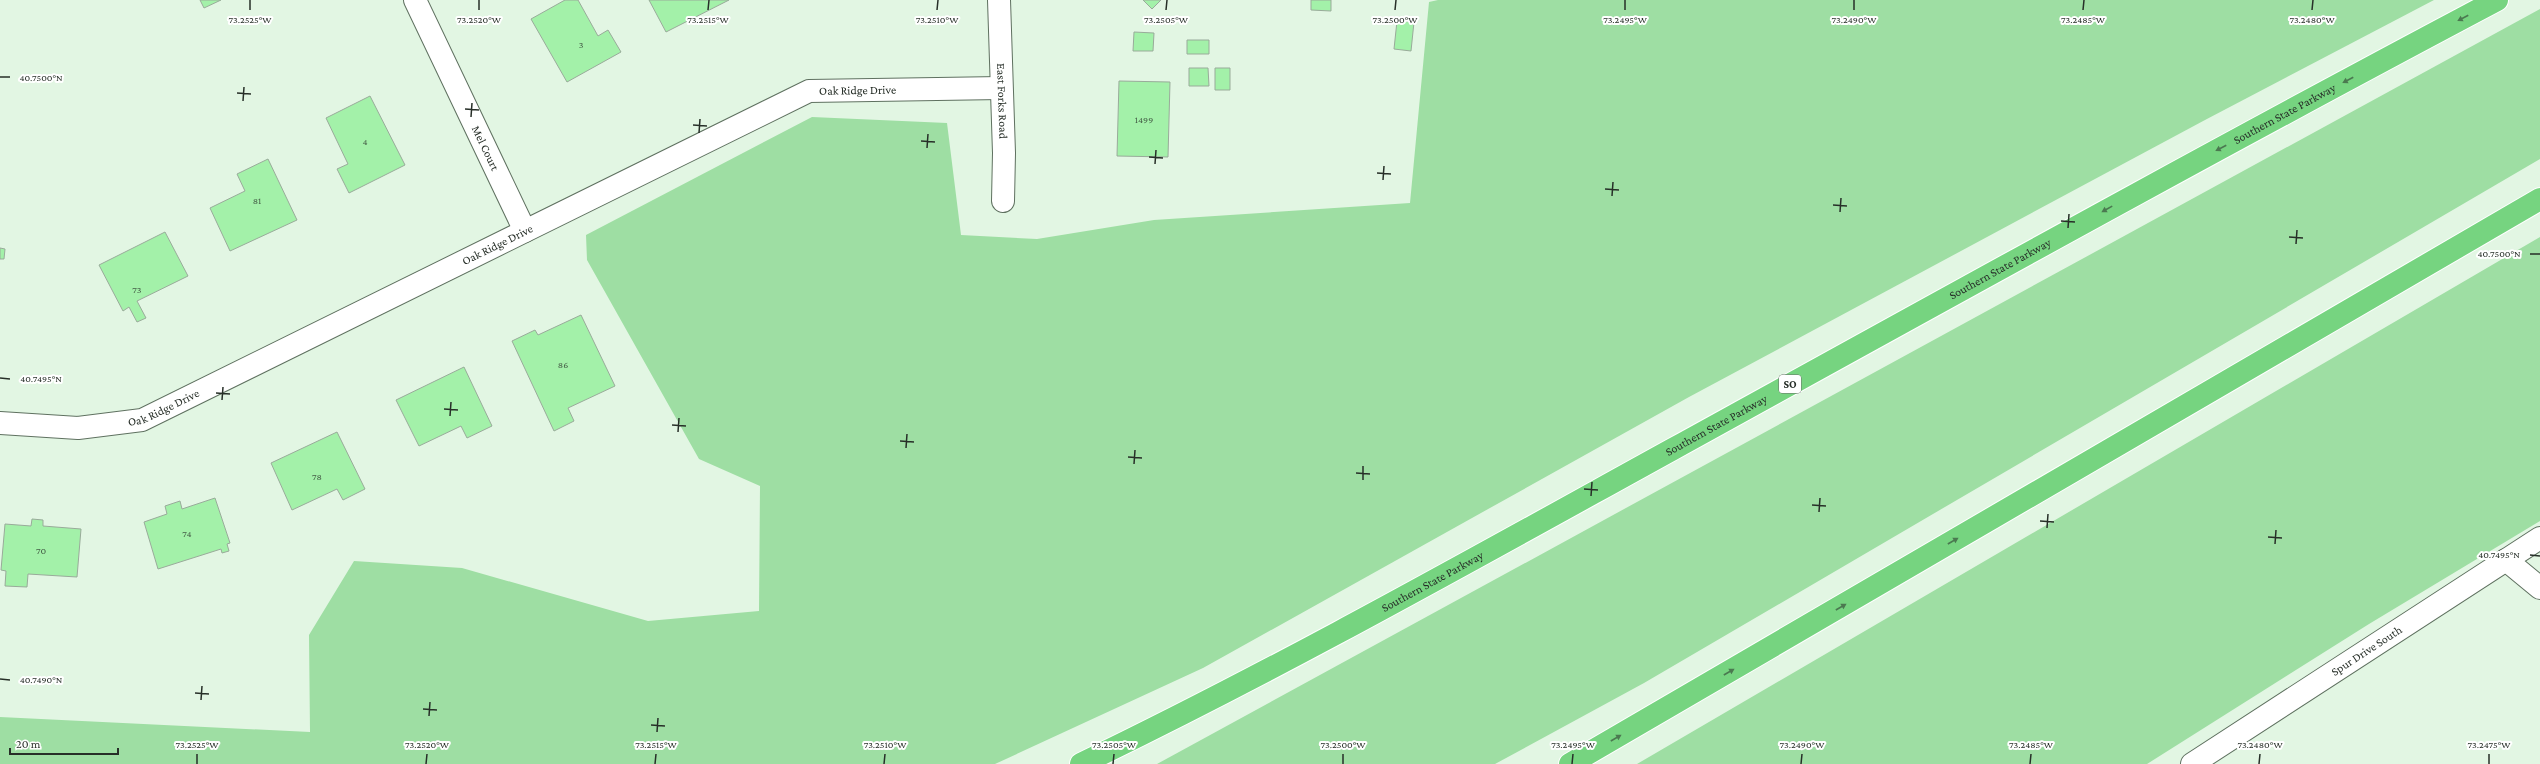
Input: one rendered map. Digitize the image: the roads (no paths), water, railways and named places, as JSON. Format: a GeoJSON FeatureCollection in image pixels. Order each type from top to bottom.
{"type":"FeatureCollection","features":[{"type":"Feature","properties":{"kind":"highway","name":"Southern State Parkway"},"geometry":{"type":"LineString","coordinates":[[1080,764],[1209,702],[2139,192],[2497,0]]}},
{"type":"Feature","properties":{"kind":"highway"},"geometry":{"type":"LineString","coordinates":[[1570,764],[2540,199]]}},
{"type":"Feature","properties":{"kind":"street","name":"Mel Court"},"geometry":{"type":"LineString","coordinates":[[414,0],[525,231]]}},
{"type":"Feature","properties":{"kind":"street","name":"East Forks Road"},"geometry":{"type":"LineString","coordinates":[[999,0],[1004,153],[1002,201]]}},
{"type":"Feature","properties":{"kind":"street","name":"Oak Ridge Drive"},"geometry":{"type":"LineString","coordinates":[[0,422],[78,428],[142,420],[809,91],[1001,88]]}},
{"type":"Feature","properties":{"kind":"street","name":"Spur Drive South"},"geometry":{"type":"LineString","coordinates":[[2192,764],[2540,538]]}},
{"type":"Feature","properties":{"kind":"street"},"geometry":{"type":"LineString","coordinates":[[2506,560],[2540,588]]}}]}
